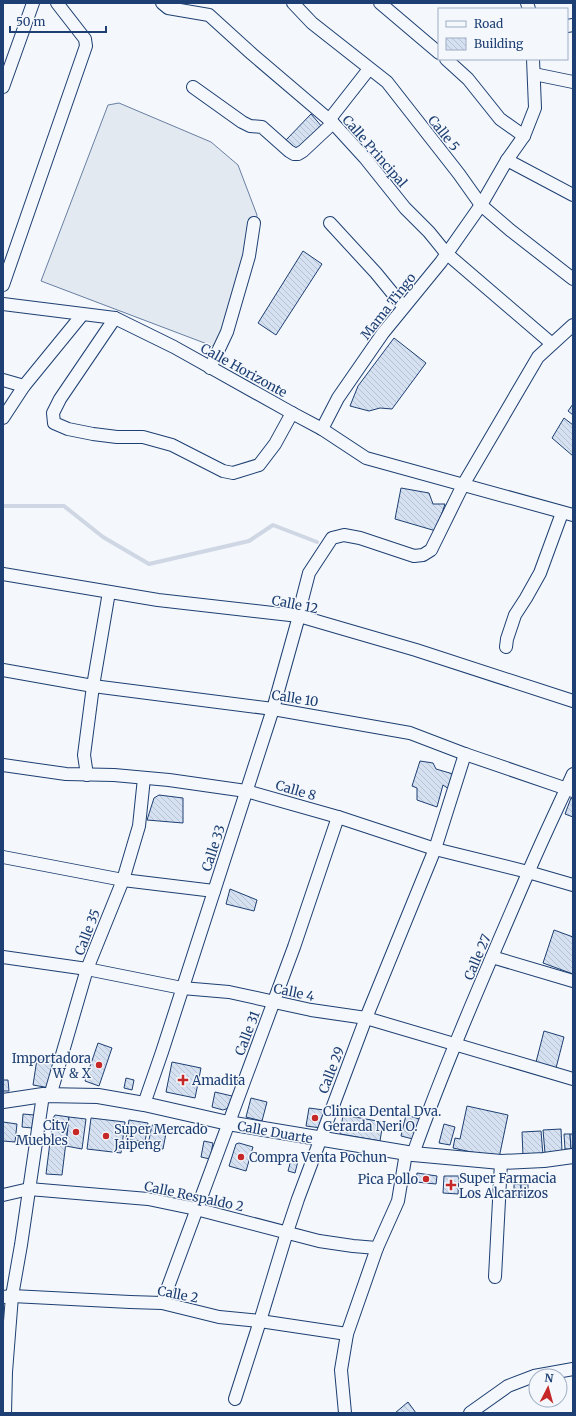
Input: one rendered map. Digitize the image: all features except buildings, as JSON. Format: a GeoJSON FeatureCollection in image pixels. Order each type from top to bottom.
{"type":"FeatureCollection","features":[{"type":"Feature","properties":{"kind":"street"},"geometry":{"type":"LineString","coordinates":[[3,87],[33,3]]}},
{"type":"Feature","properties":{"kind":"street"},"geometry":{"type":"LineString","coordinates":[[3,285],[86,46],[86,43],[57,3]]}},
{"type":"Feature","properties":{"kind":"street","name":"Calle 5"},"geometry":{"type":"LineString","coordinates":[[293,3],[312,23],[387,82],[459,174],[481,205],[510,230],[573,279]]}},
{"type":"Feature","properties":{"kind":"street"},"geometry":{"type":"LineString","coordinates":[[380,3],[438,52]]}},
{"type":"Feature","properties":{"kind":"street","name":"Calle Principal"},"geometry":{"type":"LineString","coordinates":[[167,5],[209,15],[331,122],[365,158],[404,208],[429,232],[446,253],[552,343]]}},
{"type":"Feature","properties":{"kind":"street"},"geometry":{"type":"LineString","coordinates":[[447,60],[468,79],[500,119],[524,136]]}},
{"type":"Feature","properties":{"kind":"street","name":"Mama Tingo"},"geometry":{"type":"LineString","coordinates":[[322,429],[338,398],[403,306],[441,262],[481,205],[507,160],[524,136],[535,108],[533,60]]}},
{"type":"Feature","properties":{"kind":"street"},"geometry":{"type":"LineString","coordinates":[[193,87],[242,122],[250,126],[262,127],[289,151],[294,154],[298,154],[303,151],[331,122],[369,69]]}},
{"type":"Feature","properties":{"kind":"street"},"geometry":{"type":"LineString","coordinates":[[534,74],[573,82]]}},
{"type":"Feature","properties":{"kind":"street"},"geometry":{"type":"LineString","coordinates":[[507,160],[573,195]]}},
{"type":"Feature","properties":{"kind":"street"},"geometry":{"type":"LineString","coordinates":[[210,368],[227,332],[249,256],[254,222]]}},
{"type":"Feature","properties":{"kind":"street"},"geometry":{"type":"LineString","coordinates":[[330,223],[376,273],[403,306]]}},
{"type":"Feature","properties":{"kind":"street","name":"Calle Horizonte"},"geometry":{"type":"LineString","coordinates":[[3,304],[115,318],[174,348],[292,414],[322,429],[366,458],[568,514]]}},
{"type":"Feature","properties":{"kind":"street"},"geometry":{"type":"LineString","coordinates":[[3,418],[24,386],[82,315]]}},
{"type":"Feature","properties":{"kind":"street"},"geometry":{"type":"LineString","coordinates":[[115,318],[60,398],[53,414],[54,423],[68,429],[94,434],[117,437],[143,437],[172,445],[223,471],[233,473],[259,466],[275,444],[292,414]]}},
{"type":"Feature","properties":{"kind":"street"},"geometry":{"type":"LineString","coordinates":[[463,485],[538,357],[573,325]]}},
{"type":"Feature","properties":{"kind":"street"},"geometry":{"type":"LineString","coordinates":[[3,380],[24,386]]}},
{"type":"Feature","properties":{"kind":"street","name":"Calle 33"},"geometry":{"type":"LineString","coordinates":[[144,1104],[273,709],[299,616],[309,573],[332,538],[344,535],[360,538],[414,556],[423,555],[431,550],[463,485]]}},
{"type":"Feature","properties":{"kind":"street"},"geometry":{"type":"LineString","coordinates":[[506,648],[507,639],[515,615],[540,573],[568,514]]}},
{"type":"Feature","properties":{"kind":"street","name":"Calle 12"},"geometry":{"type":"LineString","coordinates":[[3,574],[158,600],[299,616],[416,650],[573,701]]}},
{"type":"Feature","properties":{"kind":"street"},"geometry":{"type":"LineString","coordinates":[[87,774],[84,755],[93,686],[109,592]]}},
{"type":"Feature","properties":{"kind":"street","name":"Calle 10"},"geometry":{"type":"LineString","coordinates":[[3,670],[93,686],[273,709],[410,733],[465,754],[570,790]]}},
{"type":"Feature","properties":{"kind":"street","name":"Calle 29"},"geometry":{"type":"LineString","coordinates":[[235,1399],[286,1232],[319,1140],[366,1018],[435,849],[465,754]]}},
{"type":"Feature","properties":{"kind":"street","name":"Calle 8"},"geometry":{"type":"LineString","coordinates":[[3,765],[66,774],[87,774],[169,780],[246,791],[338,816],[435,849],[528,872],[573,885]]}},
{"type":"Feature","properties":{"kind":"street","name":"Calle 27"},"geometry":{"type":"LineString","coordinates":[[345,1413],[340,1370],[347,1334],[377,1248],[398,1201],[410,1154],[528,872],[570,790],[573,774]]}},
{"type":"Feature","properties":{"kind":"street","name":"Calle 35"},"geometry":{"type":"LineString","coordinates":[[5,1413],[7,1296],[21,1245],[29,1189],[47,1096],[87,970],[123,880],[139,826],[144,778]]}},
{"type":"Feature","properties":{"kind":"street","name":"Calle 31"},"geometry":{"type":"LineString","coordinates":[[162,1303],[294,946],[338,816]]}},
{"type":"Feature","properties":{"kind":"street"},"geometry":{"type":"LineString","coordinates":[[3,857],[123,880],[214,891]]}},
{"type":"Feature","properties":{"kind":"street","name":"Calle 4"},"geometry":{"type":"LineString","coordinates":[[3,957],[87,970],[182,988],[229,992],[330,1014],[366,1018],[573,1079]]}},
{"type":"Feature","properties":{"kind":"street"},"geometry":{"type":"LineString","coordinates":[[492,957],[573,981]]}},
{"type":"Feature","properties":{"kind":"street","name":"Calle Duarte"},"geometry":{"type":"LineString","coordinates":[[3,1101],[47,1096],[98,1096],[319,1140],[410,1154],[501,1162],[544,1160],[573,1156]]}},
{"type":"Feature","properties":{"kind":"street"},"geometry":{"type":"LineString","coordinates":[[495,1277],[501,1162]]}},
{"type":"Feature","properties":{"kind":"street","name":"Calle Respaldo 2"},"geometry":{"type":"LineString","coordinates":[[3,1195],[29,1189],[148,1199],[196,1209],[319,1241],[377,1248]]}},
{"type":"Feature","properties":{"kind":"street","name":"Calle 2"},"geometry":{"type":"LineString","coordinates":[[7,1296],[162,1303],[219,1317],[260,1321],[347,1334]]}},
{"type":"Feature","properties":{"kind":"street"},"geometry":{"type":"LineString","coordinates":[[470,1413],[484,1409],[508,1386],[534,1376],[573,1369]]}},
{"type":"Feature","properties":{"kind":"shaded area"},"geometry":{"type":"Polygon","coordinates":[[[119,103],[211,142],[238,165],[257,215],[254,244],[215,347],[41,281],[108,105],[119,103]]]}},
{"type":"Feature","properties":{"kind":"waterway"},"geometry":{"type":"LineString","coordinates":[[3,506],[64,506],[103,537],[149,564],[249,541],[273,525],[317,542]]}},
{"type":"Feature","properties":{"kind":"place","name":"Importadora W & X"},"geometry":{"type":"Point","coordinates":[99,1065]}},
{"type":"Feature","properties":{"kind":"place","name":"Amadita"},"geometry":{"type":"Point","coordinates":[183,1080]}},
{"type":"Feature","properties":{"kind":"place","name":"Clinica Dental Dva. Gerarda Neri O."},"geometry":{"type":"Point","coordinates":[315,1118]}},
{"type":"Feature","properties":{"kind":"place","name":"City Muebles"},"geometry":{"type":"Point","coordinates":[76,1132]}},
{"type":"Feature","properties":{"kind":"place","name":"Super Mercado Jaipeng"},"geometry":{"type":"Point","coordinates":[106,1136]}},
{"type":"Feature","properties":{"kind":"place","name":"Compra Venta Pochun"},"geometry":{"type":"Point","coordinates":[241,1157]}},
{"type":"Feature","properties":{"kind":"place","name":"Pica Pollo"},"geometry":{"type":"Point","coordinates":[426,1179]}},
{"type":"Feature","properties":{"kind":"place","name":"Super Farmacia Los Alcarrizos"},"geometry":{"type":"Point","coordinates":[451,1185]}}]}
